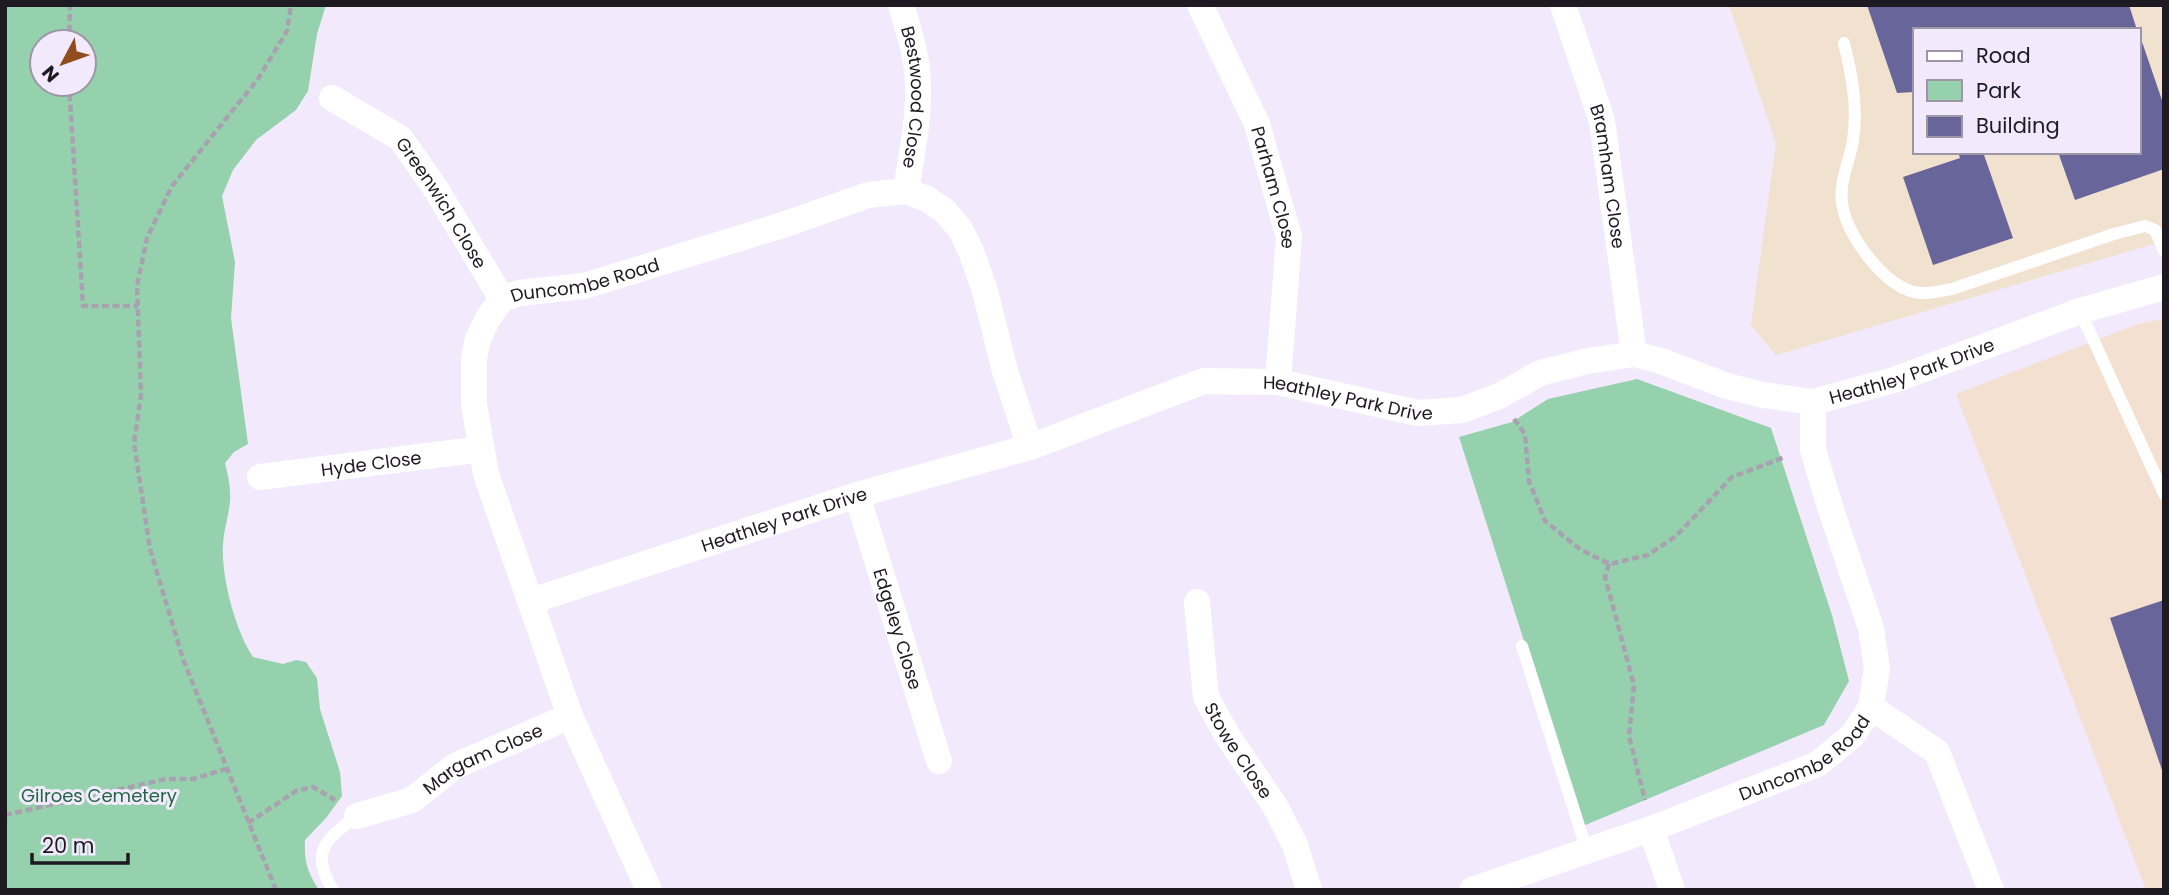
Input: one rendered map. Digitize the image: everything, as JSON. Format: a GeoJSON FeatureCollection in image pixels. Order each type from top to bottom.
{"type":"FeatureCollection","features":[{"type":"Feature","properties":{"kind":"street","name":"Bestwood Close"},"geometry":{"type":"LineString","coordinates":[[901,5],[911,36],[918,85],[906,191]]}},
{"type":"Feature","properties":{"kind":"street","name":"Parham Close"},"geometry":{"type":"LineString","coordinates":[[1200,5],[1257,124],[1289,237],[1278,383]]}},
{"type":"Feature","properties":{"kind":"street","name":"Bramham Close"},"geometry":{"type":"LineString","coordinates":[[1563,5],[1602,121],[1634,354]]}},
{"type":"Feature","properties":{"kind":"street","name":"Greenwich Close"},"geometry":{"type":"LineString","coordinates":[[332,98],[400,138],[435,187],[502,299]]}},
{"type":"Feature","properties":{"kind":"street","name":"Duncombe Road"},"geometry":{"type":"LineString","coordinates":[[649,890],[570,716],[486,474],[474,404],[474,359],[478,339],[488,318],[502,299],[519,293],[584,286],[773,228],[868,195],[906,191]]}},
{"type":"Feature","properties":{"kind":"street"},"geometry":{"type":"LineString","coordinates":[[906,191],[927,199],[945,211],[960,229],[971,251],[1030,447]]}},
{"type":"Feature","properties":{"kind":"street","name":"Heathley Park Drive"},"geometry":{"type":"LineString","coordinates":[[531,601],[857,495],[1030,447],[1205,381],[1278,383],[1418,414],[1462,410],[1499,396],[1541,373],[1588,361],[1634,354],[1661,361],[1727,386],[1763,395],[1813,402],[1894,380],[2080,311],[2164,287]]}},
{"type":"Feature","properties":{"kind":"street","name":"Duncombe Road"},"geometry":{"type":"LineString","coordinates":[[1472,890],[1651,829],[1818,764],[1853,735],[1871,707],[1877,668],[1871,628],[1813,450],[1813,402]]}},
{"type":"Feature","properties":{"kind":"street","name":"Hyde Close"},"geometry":{"type":"LineString","coordinates":[[260,477],[482,449]]}},
{"type":"Feature","properties":{"kind":"street","name":"Edgeley Close"},"geometry":{"type":"LineString","coordinates":[[857,495],[939,761]]}},
{"type":"Feature","properties":{"kind":"street","name":"Stowe Close"},"geometry":{"type":"LineString","coordinates":[[1196,602],[1206,697],[1227,735],[1275,806],[1295,845],[1308,890]]}},
{"type":"Feature","properties":{"kind":"street"},"geometry":{"type":"LineString","coordinates":[[1871,707],[1937,752],[1991,890]]}},
{"type":"Feature","properties":{"kind":"street","name":"Margam Close"},"geometry":{"type":"LineString","coordinates":[[357,816],[412,800],[455,766],[570,716]]}},
{"type":"Feature","properties":{"kind":"street"},"geometry":{"type":"LineString","coordinates":[[1651,829],[1672,890]]}},
{"type":"Feature","properties":{"kind":"lane"},"geometry":{"type":"LineString","coordinates":[[1844,43],[1851,71],[1856,120],[1843,178],[1842,204],[1849,228],[1871,261],[1892,282],[1914,292],[1930,293],[1952,289],[2145,226],[2155,230],[2164,251]]}},
{"type":"Feature","properties":{"kind":"lane"},"geometry":{"type":"LineString","coordinates":[[2080,311],[2164,494]]}},
{"type":"Feature","properties":{"kind":"lane"},"geometry":{"type":"LineString","coordinates":[[1522,646],[1587,851]]}},
{"type":"Feature","properties":{"kind":"lane"},"geometry":{"type":"LineString","coordinates":[[333,890],[323,873],[322,849],[330,836],[357,816]]}},
{"type":"Feature","properties":{"kind":"path"},"geometry":{"type":"LineString","coordinates":[[69,28],[70,5]]}},
{"type":"Feature","properties":{"kind":"path"},"geometry":{"type":"LineString","coordinates":[[276,890],[183,659],[150,549],[134,443],[141,395],[137,286],[147,237],[172,186],[258,79],[287,31],[291,5]]}},
{"type":"Feature","properties":{"kind":"path"},"geometry":{"type":"LineString","coordinates":[[70,98],[83,306],[138,306]]}},
{"type":"Feature","properties":{"kind":"path"},"geometry":{"type":"LineString","coordinates":[[1499,396],[1525,435],[1529,481],[1545,521],[1581,550],[1609,564],[1648,555],[1676,536],[1732,477],[1766,463],[1813,450]]}},
{"type":"Feature","properties":{"kind":"path"},"geometry":{"type":"LineString","coordinates":[[1609,564],[1605,577],[1634,685],[1629,736],[1651,829]]}},
{"type":"Feature","properties":{"kind":"path"},"geometry":{"type":"LineString","coordinates":[[5,815],[166,779],[193,779],[226,769]]}},
{"type":"Feature","properties":{"kind":"path"},"geometry":{"type":"LineString","coordinates":[[248,823],[275,808],[296,791],[313,787],[357,816]]}},
{"type":"Feature","properties":{"kind":"shaded area"},"geometry":{"type":"Polygon","coordinates":[[[1729,5],[2164,5],[2164,241],[1776,355],[1751,325],[1776,143],[1729,5]]]}},
{"type":"Feature","properties":{"kind":"shaded area"},"geometry":{"type":"Polygon","coordinates":[[[2164,319],[2164,890],[2146,890],[1956,394],[2138,324],[2164,319]]]}},
{"type":"Feature","properties":{"kind":"green space","name":"Gilroes Cemetery"},"geometry":{"type":"Polygon","coordinates":[[[5,5],[326,5],[317,34],[308,91],[296,110],[256,140],[233,170],[222,196],[235,262],[231,318],[248,444],[234,452],[225,463],[230,496],[223,544],[224,571],[235,618],[253,657],[283,664],[296,660],[306,662],[317,678],[320,709],[340,772],[342,796],[305,840],[307,866],[319,890],[5,890],[5,5]]]}},
{"type":"Feature","properties":{"kind":"green space"},"geometry":{"type":"Polygon","coordinates":[[[1637,379],[1771,428],[1832,615],[1849,681],[1824,725],[1583,826],[1459,437],[1512,422],[1548,399],[1637,379]]]}},
{"type":"Feature","properties":{"kind":"building"},"geometry":{"type":"Polygon","coordinates":[[[1867,5],[2129,5],[2136,28],[1913,28],[1913,92],[1897,93],[1867,5]]]}},
{"type":"Feature","properties":{"kind":"building"},"geometry":{"type":"Polygon","coordinates":[[[2141,39],[2164,106],[2164,169],[2075,200],[2059,154],[2141,154],[2141,39]]]}},
{"type":"Feature","properties":{"kind":"building"},"geometry":{"type":"Polygon","coordinates":[[[1959,154],[1984,154],[2013,238],[1933,265],[1903,177],[1960,158],[1959,154]]]}},
{"type":"Feature","properties":{"kind":"building"},"geometry":{"type":"Polygon","coordinates":[[[2164,600],[2164,773],[2163,773],[2110,618],[2164,600]]]}}]}
